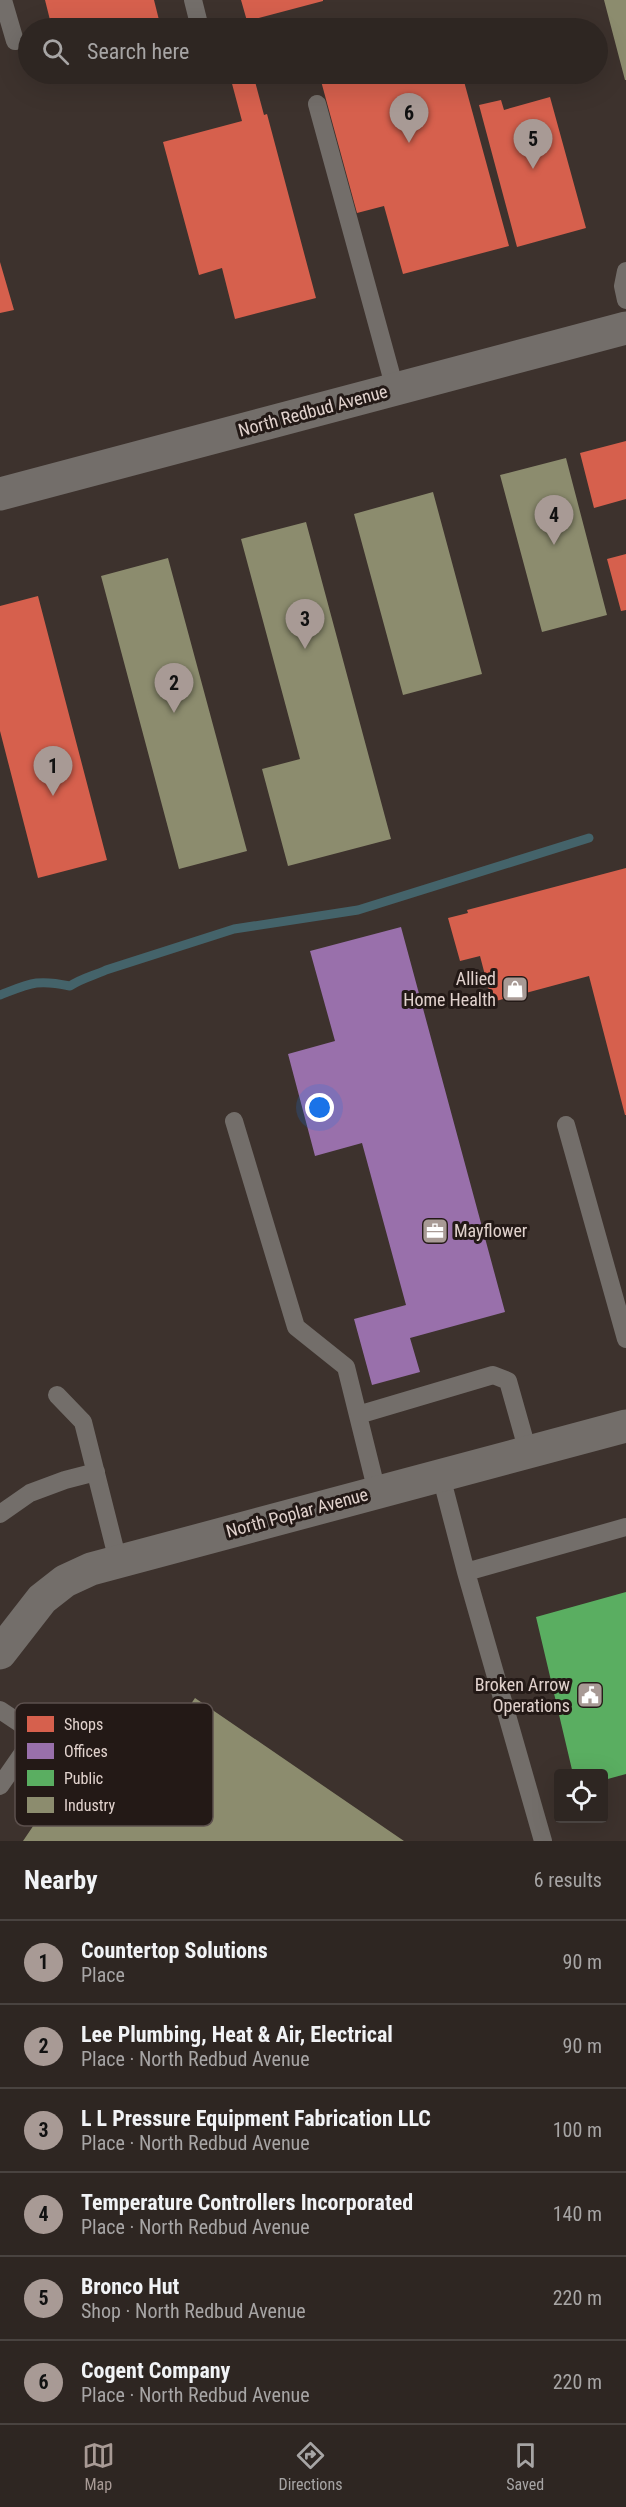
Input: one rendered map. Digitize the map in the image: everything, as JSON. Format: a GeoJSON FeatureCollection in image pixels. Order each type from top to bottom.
{"type":"FeatureCollection","features":[{"type":"Feature","properties":{"kind":"street","name":"North Redbud Avenue"},"geometry":{"type":"LineString","coordinates":[[0,494],[626,328]]}},
{"type":"Feature","properties":{"kind":"street","name":"North Poplar Avenue"},"geometry":{"type":"LineString","coordinates":[[0,1653],[42,1599],[65,1581],[91,1569],[626,1426]]}},
{"type":"Feature","properties":{"kind":"lane"},"geometry":{"type":"LineString","coordinates":[[3,0],[15,41]]}},
{"type":"Feature","properties":{"kind":"lane"},"geometry":{"type":"LineString","coordinates":[[193,0],[198,18]]}},
{"type":"Feature","properties":{"kind":"lane"},"geometry":{"type":"LineString","coordinates":[[317,104],[395,389]]}},
{"type":"Feature","properties":{"kind":"lane"},"geometry":{"type":"LineString","coordinates":[[626,271],[623,286],[626,300]]}},
{"type":"Feature","properties":{"kind":"lane"},"geometry":{"type":"LineString","coordinates":[[234,1121],[296,1327],[346,1367],[377,1492]]}},
{"type":"Feature","properties":{"kind":"lane"},"geometry":{"type":"LineString","coordinates":[[566,1125],[626,1336]]}},
{"type":"Feature","properties":{"kind":"lane"},"geometry":{"type":"LineString","coordinates":[[358,1414],[493,1375],[508,1381],[528,1452]]}},
{"type":"Feature","properties":{"kind":"lane"},"geometry":{"type":"LineString","coordinates":[[57,1395],[83,1422],[118,1561]]}},
{"type":"Feature","properties":{"kind":"lane"},"geometry":{"type":"LineString","coordinates":[[0,1514],[30,1493],[96,1472]]}},
{"type":"Feature","properties":{"kind":"lane"},"geometry":{"type":"LineString","coordinates":[[441,1476],[543,1841]]}},
{"type":"Feature","properties":{"kind":"lane"},"geometry":{"type":"LineString","coordinates":[[466,1572],[626,1527]]}},
{"type":"Feature","properties":{"kind":"lane"},"geometry":{"type":"LineString","coordinates":[[0,1710],[15,1720]]}},
{"type":"Feature","properties":{"kind":"lane"},"geometry":{"type":"LineString","coordinates":[[0,1786],[15,1764]]}},
{"type":"Feature","properties":{"kind":"building: Shops"},"geometry":{"type":"Polygon","coordinates":[[[45,0],[154,0],[158,18],[50,18],[45,0]]]}},
{"type":"Feature","properties":{"kind":"building: Shops"},"geometry":{"type":"Polygon","coordinates":[[[241,0],[323,0],[258,18],[246,18],[241,0]]]}},
{"type":"Feature","properties":{"kind":"building: Shops"},"geometry":{"type":"Polygon","coordinates":[[[232,84],[256,84],[264,115],[267,114],[316,298],[235,319],[222,268],[199,275],[163,142],[242,121],[232,84]]]}},
{"type":"Feature","properties":{"kind":"building: Shops"},"geometry":{"type":"Polygon","coordinates":[[[322,84],[465,84],[509,246],[403,274],[384,206],[357,213],[322,84]]]}},
{"type":"Feature","properties":{"kind":"building: Shops"},"geometry":{"type":"Polygon","coordinates":[[[550,97],[586,228],[517,247],[479,105],[501,100],[504,110],[550,97]]]}},
{"type":"Feature","properties":{"kind":"building: Shops"},"geometry":{"type":"Polygon","coordinates":[[[0,262],[14,310],[0,313],[0,262]]]}},
{"type":"Feature","properties":{"kind":"building: Shops"},"geometry":{"type":"Polygon","coordinates":[[[626,441],[626,499],[594,508],[580,453],[626,441]]]}},
{"type":"Feature","properties":{"kind":"building: Shops"},"geometry":{"type":"Polygon","coordinates":[[[626,554],[626,610],[621,611],[607,559],[626,554]]]}},
{"type":"Feature","properties":{"kind":"building: Shops"},"geometry":{"type":"Polygon","coordinates":[[[38,596],[107,860],[38,878],[0,731],[0,606],[38,596]]]}},
{"type":"Feature","properties":{"kind":"building: Shops","name":"Allied Home Health"},"geometry":{"type":"Polygon","coordinates":[[[626,868],[625,1115],[589,976],[492,1002],[480,956],[460,961],[448,918],[468,913],[467,910],[626,868]]]}},
{"type":"Feature","properties":{"kind":"building: Offices","name":"Mayflower"},"geometry":{"type":"Polygon","coordinates":[[[401,927],[505,1312],[410,1338],[420,1372],[372,1385],[354,1319],[406,1305],[362,1143],[315,1156],[288,1054],[335,1041],[310,951],[401,927]]]}},
{"type":"Feature","properties":{"kind":"building: Public","name":"Broken Arrow Operations"},"geometry":{"type":"Polygon","coordinates":[[[626,1592],[626,1774],[608,1779],[608,1769],[572,1769],[536,1617],[626,1592]]]}},
{"type":"Feature","properties":{"kind":"building: Industry"},"geometry":{"type":"Polygon","coordinates":[[[604,0],[626,0],[626,80],[625,80],[604,0]]]}},
{"type":"Feature","properties":{"kind":"building: Industry"},"geometry":{"type":"Polygon","coordinates":[[[566,458],[607,615],[542,632],[500,475],[566,458]]]}},
{"type":"Feature","properties":{"kind":"building: Industry"},"geometry":{"type":"Polygon","coordinates":[[[433,492],[482,674],[403,695],[354,514],[433,492]]]}},
{"type":"Feature","properties":{"kind":"building: Industry"},"geometry":{"type":"Polygon","coordinates":[[[306,522],[391,839],[288,866],[262,769],[300,759],[241,539],[306,522]]]}},
{"type":"Feature","properties":{"kind":"building: Industry"},"geometry":{"type":"Polygon","coordinates":[[[168,558],[247,851],[179,869],[101,576],[168,558]]]}},
{"type":"Feature","properties":{"kind":"building: Industry"},"geometry":{"type":"Polygon","coordinates":[[[195,1698],[202,1703],[192,1703],[195,1698]]]}},
{"type":"Feature","properties":{"kind":"building: Industry"},"geometry":{"type":"Polygon","coordinates":[[[213,1710],[404,1841],[23,1841],[33,1826],[213,1826],[213,1710]]]}},
{"type":"Feature","properties":{"kind":"waterway"},"geometry":{"type":"LineString","coordinates":[[0,995],[34,983],[70,986],[106,970],[234,929],[358,910],[589,838]]}},
{"type":"Feature","properties":{"kind":"place","name":"Cogent Company"},"geometry":{"type":"Point","coordinates":[409,143]}},
{"type":"Feature","properties":{"kind":"place","name":"Bronco Hut"},"geometry":{"type":"Point","coordinates":[533,169]}},
{"type":"Feature","properties":{"kind":"place","name":"Temperature Controllers Incorporated"},"geometry":{"type":"Point","coordinates":[554,545]}},
{"type":"Feature","properties":{"kind":"place","name":"L L Pressure Equipment Fabrication LLC"},"geometry":{"type":"Point","coordinates":[305,649]}},
{"type":"Feature","properties":{"kind":"place","name":"Lee Plumbing, Heat & Air, Electrical"},"geometry":{"type":"Point","coordinates":[174,713]}},
{"type":"Feature","properties":{"kind":"place","name":"Countertop Solutions"},"geometry":{"type":"Point","coordinates":[53,796]}},
{"type":"Feature","properties":{"kind":"place","name":"Allied Home Health"},"geometry":{"type":"Point","coordinates":[515,989]}},
{"type":"Feature","properties":{"kind":"place","name":"Mayflower"},"geometry":{"type":"Point","coordinates":[435,1231]}},
{"type":"Feature","properties":{"kind":"place","name":"Broken Arrow Operations"},"geometry":{"type":"Point","coordinates":[590,1695]}}]}
